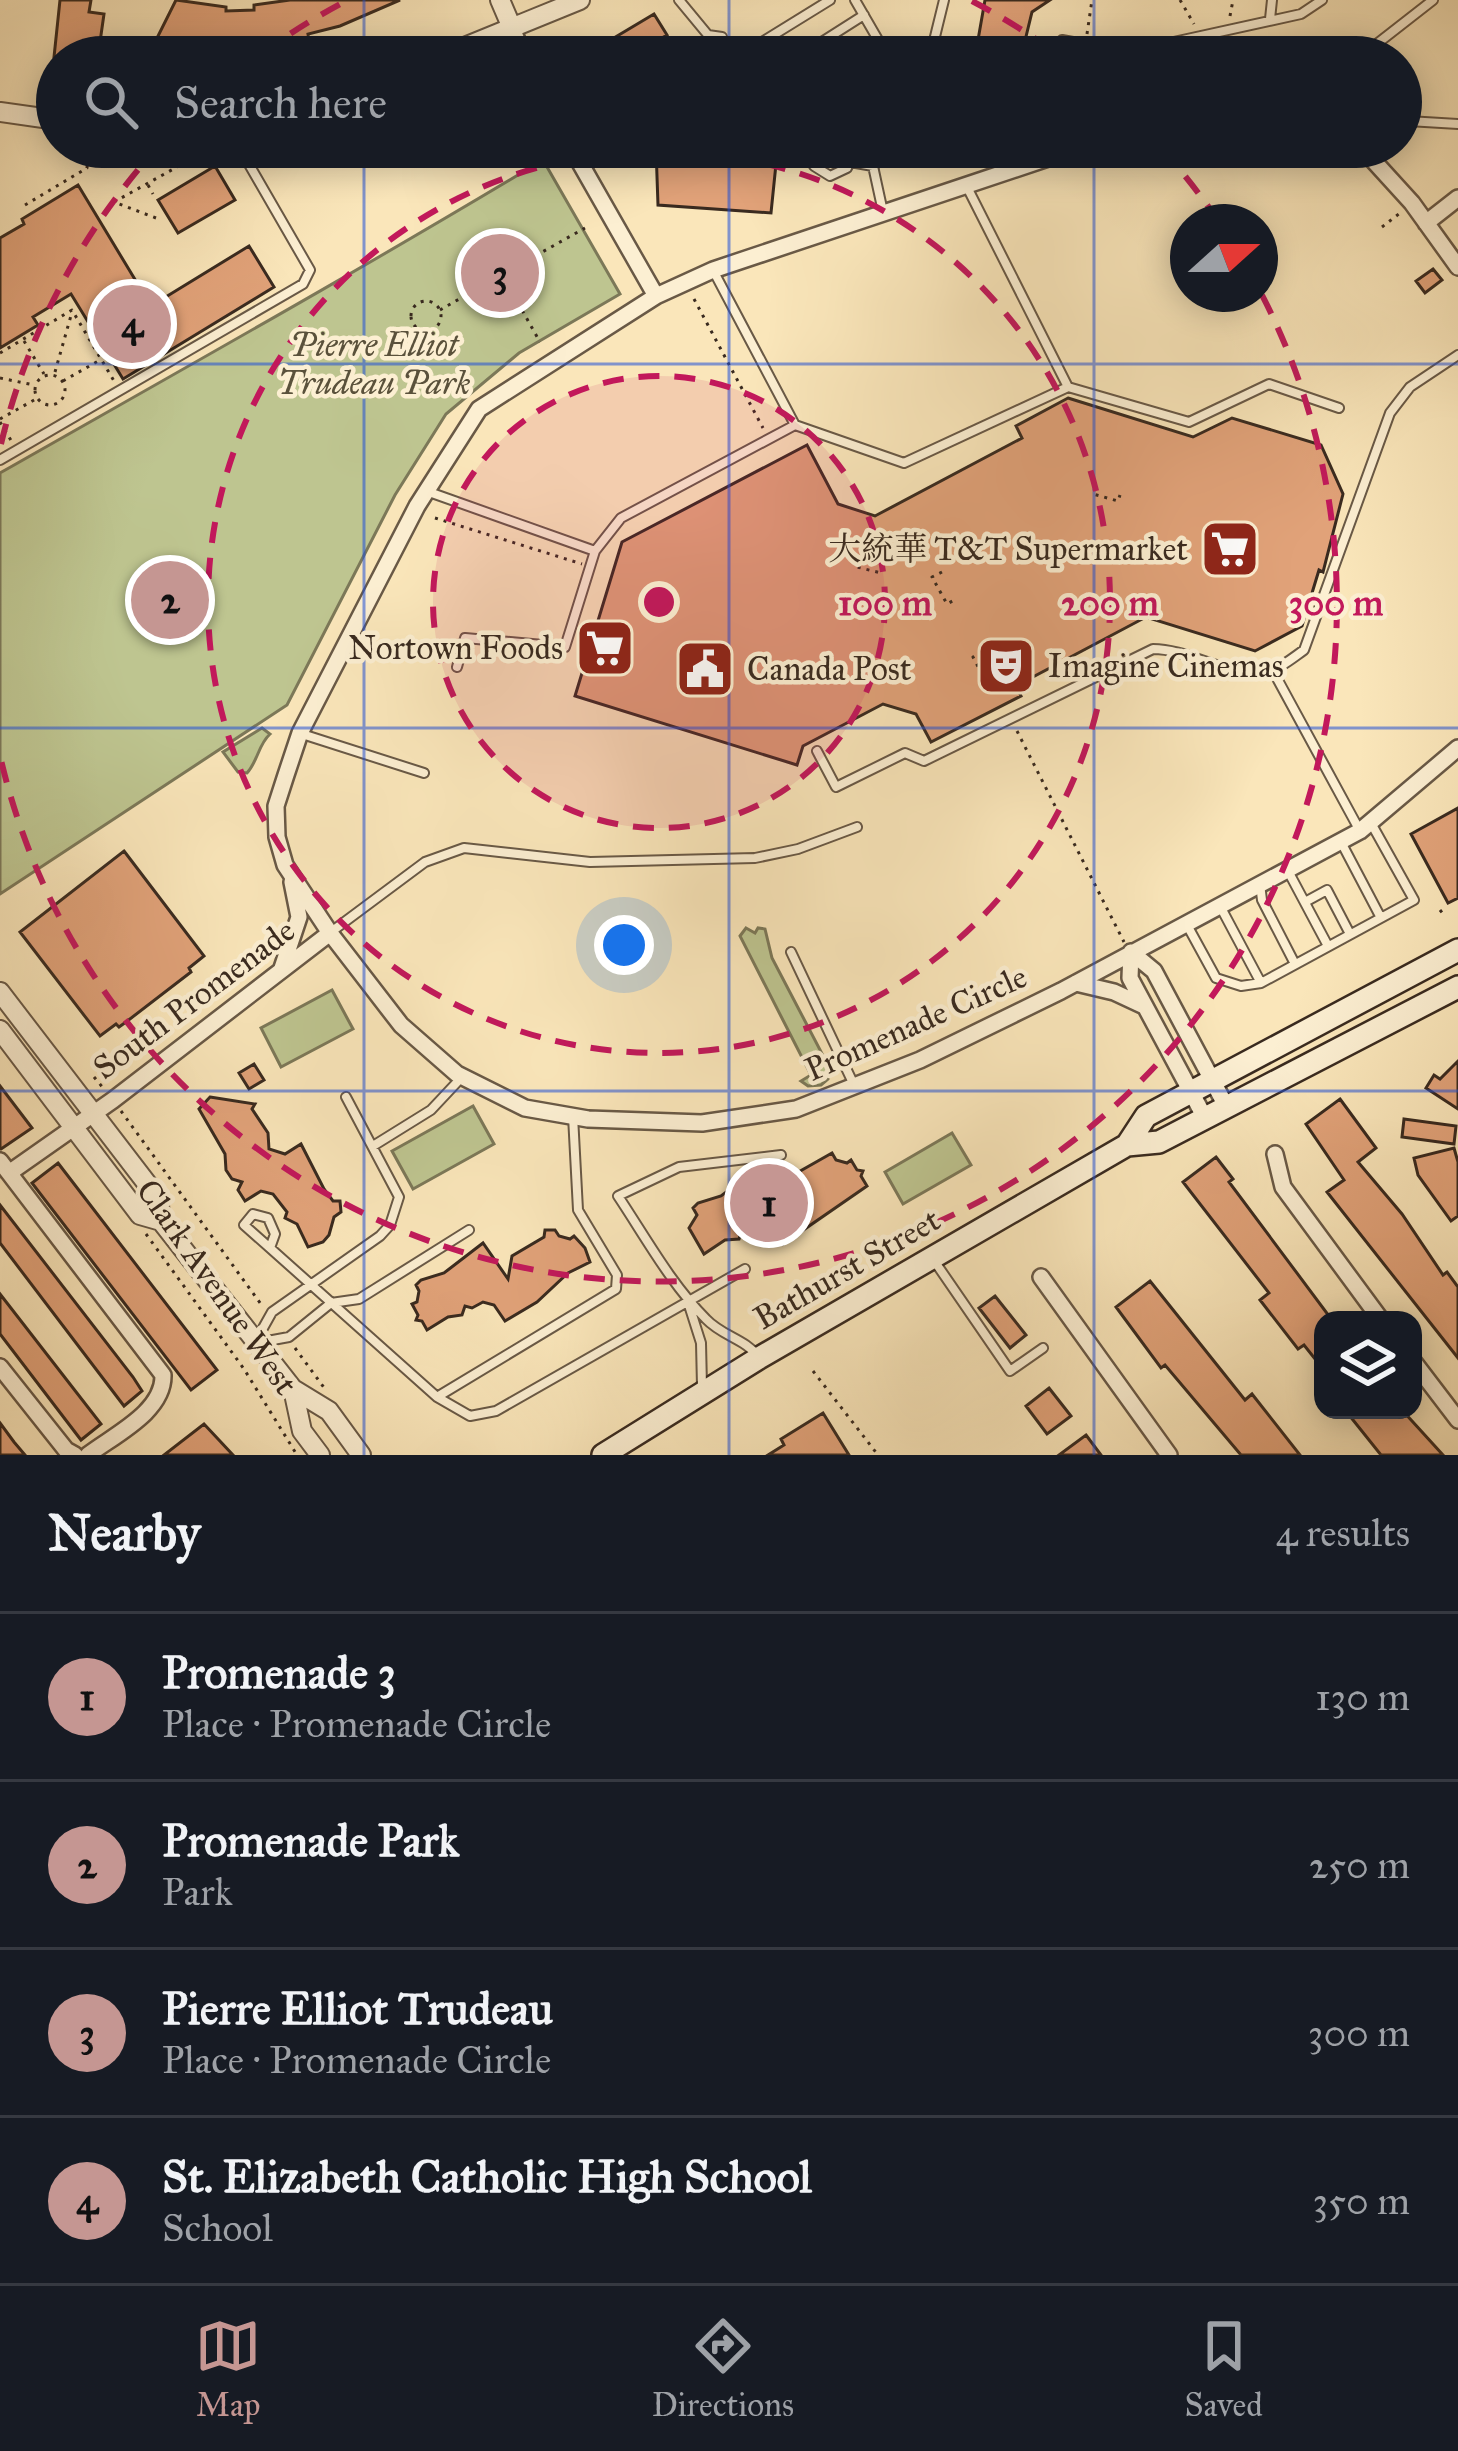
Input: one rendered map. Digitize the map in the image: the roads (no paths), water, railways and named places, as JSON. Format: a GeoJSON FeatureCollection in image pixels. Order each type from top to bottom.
{"type":"FeatureCollection","features":[{"type":"Feature","properties":{"kind":"main road","name":"Bathurst Street"},"geometry":{"type":"LineString","coordinates":[[1127,1145],[1146,1116],[1458,950]]}},
{"type":"Feature","properties":{"kind":"main road","name":"Bathurst Street"},"geometry":{"type":"LineString","coordinates":[[603,1455],[704,1391],[1127,1145],[1159,1142],[1458,987]]}},
{"type":"Feature","properties":{"kind":"street"},"geometry":{"type":"LineString","coordinates":[[500,0],[515,36]]}},
{"type":"Feature","properties":{"kind":"street"},"geometry":{"type":"LineString","coordinates":[[492,36],[580,0]]}},
{"type":"Feature","properties":{"kind":"street"},"geometry":{"type":"LineString","coordinates":[[0,112],[36,117]]}},
{"type":"Feature","properties":{"kind":"street"},"geometry":{"type":"LineString","coordinates":[[584,168],[656,296]]}},
{"type":"Feature","properties":{"kind":"street","name":"Promenade Circle"},"geometry":{"type":"LineString","coordinates":[[281,970],[298,917],[291,873],[278,837],[276,806],[300,734],[428,492],[479,410],[656,296],[713,270],[1021,168]]}},
{"type":"Feature","properties":{"kind":"street"},"geometry":{"type":"LineString","coordinates":[[1383,168],[1458,267]]}},
{"type":"Feature","properties":{"kind":"street"},"geometry":{"type":"LineString","coordinates":[[1426,223],[1458,198]]}},
{"type":"Feature","properties":{"kind":"street","name":"Promenade Circle"},"geometry":{"type":"LineString","coordinates":[[291,873],[401,1025],[462,1077],[525,1108],[573,1116],[702,1124],[796,1109],[920,1060],[1075,983],[1341,841],[1458,748]]}},
{"type":"Feature","properties":{"kind":"street","name":"South Promenade"},"geometry":{"type":"LineString","coordinates":[[5,1167],[75,1127],[330,933]]}},
{"type":"Feature","properties":{"kind":"street"},"geometry":{"type":"LineString","coordinates":[[1131,952],[1130,978],[1147,1007],[1201,1084],[1226,1106]]}},
{"type":"Feature","properties":{"kind":"street"},"geometry":{"type":"LineString","coordinates":[[1131,952],[1154,971],[1201,1084],[1205,1118]]}},
{"type":"Feature","properties":{"kind":"street"},"geometry":{"type":"LineString","coordinates":[[1075,983],[1114,992],[1147,1007]]}},
{"type":"Feature","properties":{"kind":"street","name":"Clark Avenue West"},"geometry":{"type":"LineString","coordinates":[[0,992],[158,1198],[154,1228]]}},
{"type":"Feature","properties":{"kind":"street","name":"Clark Avenue West"},"geometry":{"type":"LineString","coordinates":[[0,1030],[140,1215],[293,1389],[329,1411],[361,1455]]}},
{"type":"Feature","properties":{"kind":"street"},"geometry":{"type":"LineString","coordinates":[[1275,1154],[1283,1187],[1374,1311]]}},
{"type":"Feature","properties":{"kind":"street"},"geometry":{"type":"LineString","coordinates":[[5,1167],[164,1377],[154,1405],[88,1455]]}},
{"type":"Feature","properties":{"kind":"street"},"geometry":{"type":"LineString","coordinates":[[1041,1277],[1169,1455]]}},
{"type":"Feature","properties":{"kind":"street"},"geometry":{"type":"LineString","coordinates":[[0,1367],[66,1450],[75,1455]]}},
{"type":"Feature","properties":{"kind":"street"},"geometry":{"type":"LineString","coordinates":[[1422,1373],[1458,1420]]}},
{"type":"Feature","properties":{"kind":"street","name":"Clark Avenue West"},"geometry":{"type":"LineString","coordinates":[[293,1389],[302,1431],[320,1455]]}},
{"type":"Feature","properties":{"kind":"lane"},"geometry":{"type":"LineString","coordinates":[[679,0],[708,35],[715,36]]}},
{"type":"Feature","properties":{"kind":"lane"},"geometry":{"type":"LineString","coordinates":[[772,36],[830,0]]}},
{"type":"Feature","properties":{"kind":"lane"},"geometry":{"type":"LineString","coordinates":[[856,0],[876,36]]}},
{"type":"Feature","properties":{"kind":"lane"},"geometry":{"type":"LineString","coordinates":[[935,36],[944,0]]}},
{"type":"Feature","properties":{"kind":"lane"},"geometry":{"type":"LineString","coordinates":[[1270,19],[1272,0]]}},
{"type":"Feature","properties":{"kind":"lane"},"geometry":{"type":"LineString","coordinates":[[1202,36],[1301,14],[1322,0]]}},
{"type":"Feature","properties":{"kind":"lane"},"geometry":{"type":"LineString","coordinates":[[1387,36],[1433,0]]}},
{"type":"Feature","properties":{"kind":"lane"},"geometry":{"type":"LineString","coordinates":[[831,36],[864,15]]}},
{"type":"Feature","properties":{"kind":"lane"},"geometry":{"type":"LineString","coordinates":[[1422,122],[1458,124]]}},
{"type":"Feature","properties":{"kind":"lane"},"geometry":{"type":"LineString","coordinates":[[0,460],[303,284],[310,270],[251,168]]}},
{"type":"Feature","properties":{"kind":"lane"},"geometry":{"type":"LineString","coordinates":[[816,168],[823,175],[842,173],[846,168]]}},
{"type":"Feature","properties":{"kind":"lane"},"geometry":{"type":"LineString","coordinates":[[872,168],[883,212]]}},
{"type":"Feature","properties":{"kind":"lane"},"geometry":{"type":"LineString","coordinates":[[967,187],[1068,387]]}},
{"type":"Feature","properties":{"kind":"lane"},"geometry":{"type":"LineString","coordinates":[[713,270],[795,424],[904,463],[1068,387],[1189,422],[1269,384],[1339,408]]}},
{"type":"Feature","properties":{"kind":"lane"},"geometry":{"type":"LineString","coordinates":[[817,751],[836,787],[905,753],[924,761],[1153,649],[1174,649],[1236,669],[1273,671],[1304,650],[1390,413],[1410,387],[1458,355]]}},
{"type":"Feature","properties":{"kind":"lane"},"geometry":{"type":"LineString","coordinates":[[457,668],[465,638],[565,647],[595,550],[621,518],[795,424]]}},
{"type":"Feature","properties":{"kind":"lane"},"geometry":{"type":"LineString","coordinates":[[428,492],[595,550]]}},
{"type":"Feature","properties":{"kind":"lane"},"geometry":{"type":"LineString","coordinates":[[1186,923],[1216,977],[1241,986],[1261,983],[1414,900],[1273,671]]}},
{"type":"Feature","properties":{"kind":"lane"},"geometry":{"type":"LineString","coordinates":[[300,734],[424,773]]}},
{"type":"Feature","properties":{"kind":"lane"},"geometry":{"type":"LineString","coordinates":[[330,933],[425,862],[464,848],[590,862],[755,858],[798,849],[856,827]]}},
{"type":"Feature","properties":{"kind":"lane"},"geometry":{"type":"LineString","coordinates":[[1341,841],[1381,918]]}},
{"type":"Feature","properties":{"kind":"lane"},"geometry":{"type":"LineString","coordinates":[[1287,870],[1328,946]]}},
{"type":"Feature","properties":{"kind":"lane"},"geometry":{"type":"LineString","coordinates":[[1260,884],[1262,900],[1295,964]]}},
{"type":"Feature","properties":{"kind":"lane"},"geometry":{"type":"LineString","coordinates":[[1305,902],[1327,890],[1350,934]]}},
{"type":"Feature","properties":{"kind":"lane"},"geometry":{"type":"LineString","coordinates":[[1220,906],[1261,983]]}},
{"type":"Feature","properties":{"kind":"lane"},"geometry":{"type":"LineString","coordinates":[[791,952],[854,1086]]}},
{"type":"Feature","properties":{"kind":"lane"},"geometry":{"type":"LineString","coordinates":[[373,1146],[431,1110],[462,1077]]}},
{"type":"Feature","properties":{"kind":"lane"},"geometry":{"type":"LineString","coordinates":[[254,1343],[272,1312],[390,1225],[399,1197],[346,1097]]}},
{"type":"Feature","properties":{"kind":"lane"},"geometry":{"type":"LineString","coordinates":[[436,1397],[616,1289],[617,1275],[578,1210],[573,1116]]}},
{"type":"Feature","properties":{"kind":"lane"},"geometry":{"type":"LineString","coordinates":[[760,1358],[750,1345],[719,1332],[688,1300],[618,1196],[679,1167],[781,1155]]}},
{"type":"Feature","properties":{"kind":"lane"},"geometry":{"type":"LineString","coordinates":[[270,1248],[275,1234],[268,1218],[253,1214],[244,1225],[436,1397],[470,1416],[496,1411],[745,1269]]}},
{"type":"Feature","properties":{"kind":"lane"},"geometry":{"type":"LineString","coordinates":[[254,1343],[290,1336],[331,1303],[359,1299],[469,1230]]}},
{"type":"Feature","properties":{"kind":"lane"},"geometry":{"type":"LineString","coordinates":[[932,1258],[1010,1371],[1043,1348]]}},
{"type":"Feature","properties":{"kind":"lane"},"geometry":{"type":"LineString","coordinates":[[688,1300],[700,1343],[699,1378],[704,1391]]}},
{"type":"Feature","properties":{"kind":"place","name":"Pierre Elliot Trudeau"},"geometry":{"type":"Point","coordinates":[500,273]}},
{"type":"Feature","properties":{"kind":"place","name":"St. Elizabeth Catholic High School"},"geometry":{"type":"Point","coordinates":[132,324]}},
{"type":"Feature","properties":{"kind":"place","name":"大統華 T&T Supermarket"},"geometry":{"type":"Point","coordinates":[1230,549]}},
{"type":"Feature","properties":{"kind":"place","name":"Promenade Park"},"geometry":{"type":"Point","coordinates":[170,600]}},
{"type":"Feature","properties":{"kind":"place","name":"Nortown Foods"},"geometry":{"type":"Point","coordinates":[605,648]}},
{"type":"Feature","properties":{"kind":"place","name":"Imagine Cinemas"},"geometry":{"type":"Point","coordinates":[1006,666]}},
{"type":"Feature","properties":{"kind":"place","name":"Canada Post"},"geometry":{"type":"Point","coordinates":[705,669]}},
{"type":"Feature","properties":{"kind":"place","name":"Promenade 3"},"geometry":{"type":"Point","coordinates":[769,1203]}},
{"type":"Feature","properties":{"kind":"park label","name":"Pierre Elliot Trudeau Park"},"geometry":{"type":"Point","coordinates":[374,364]}}]}
